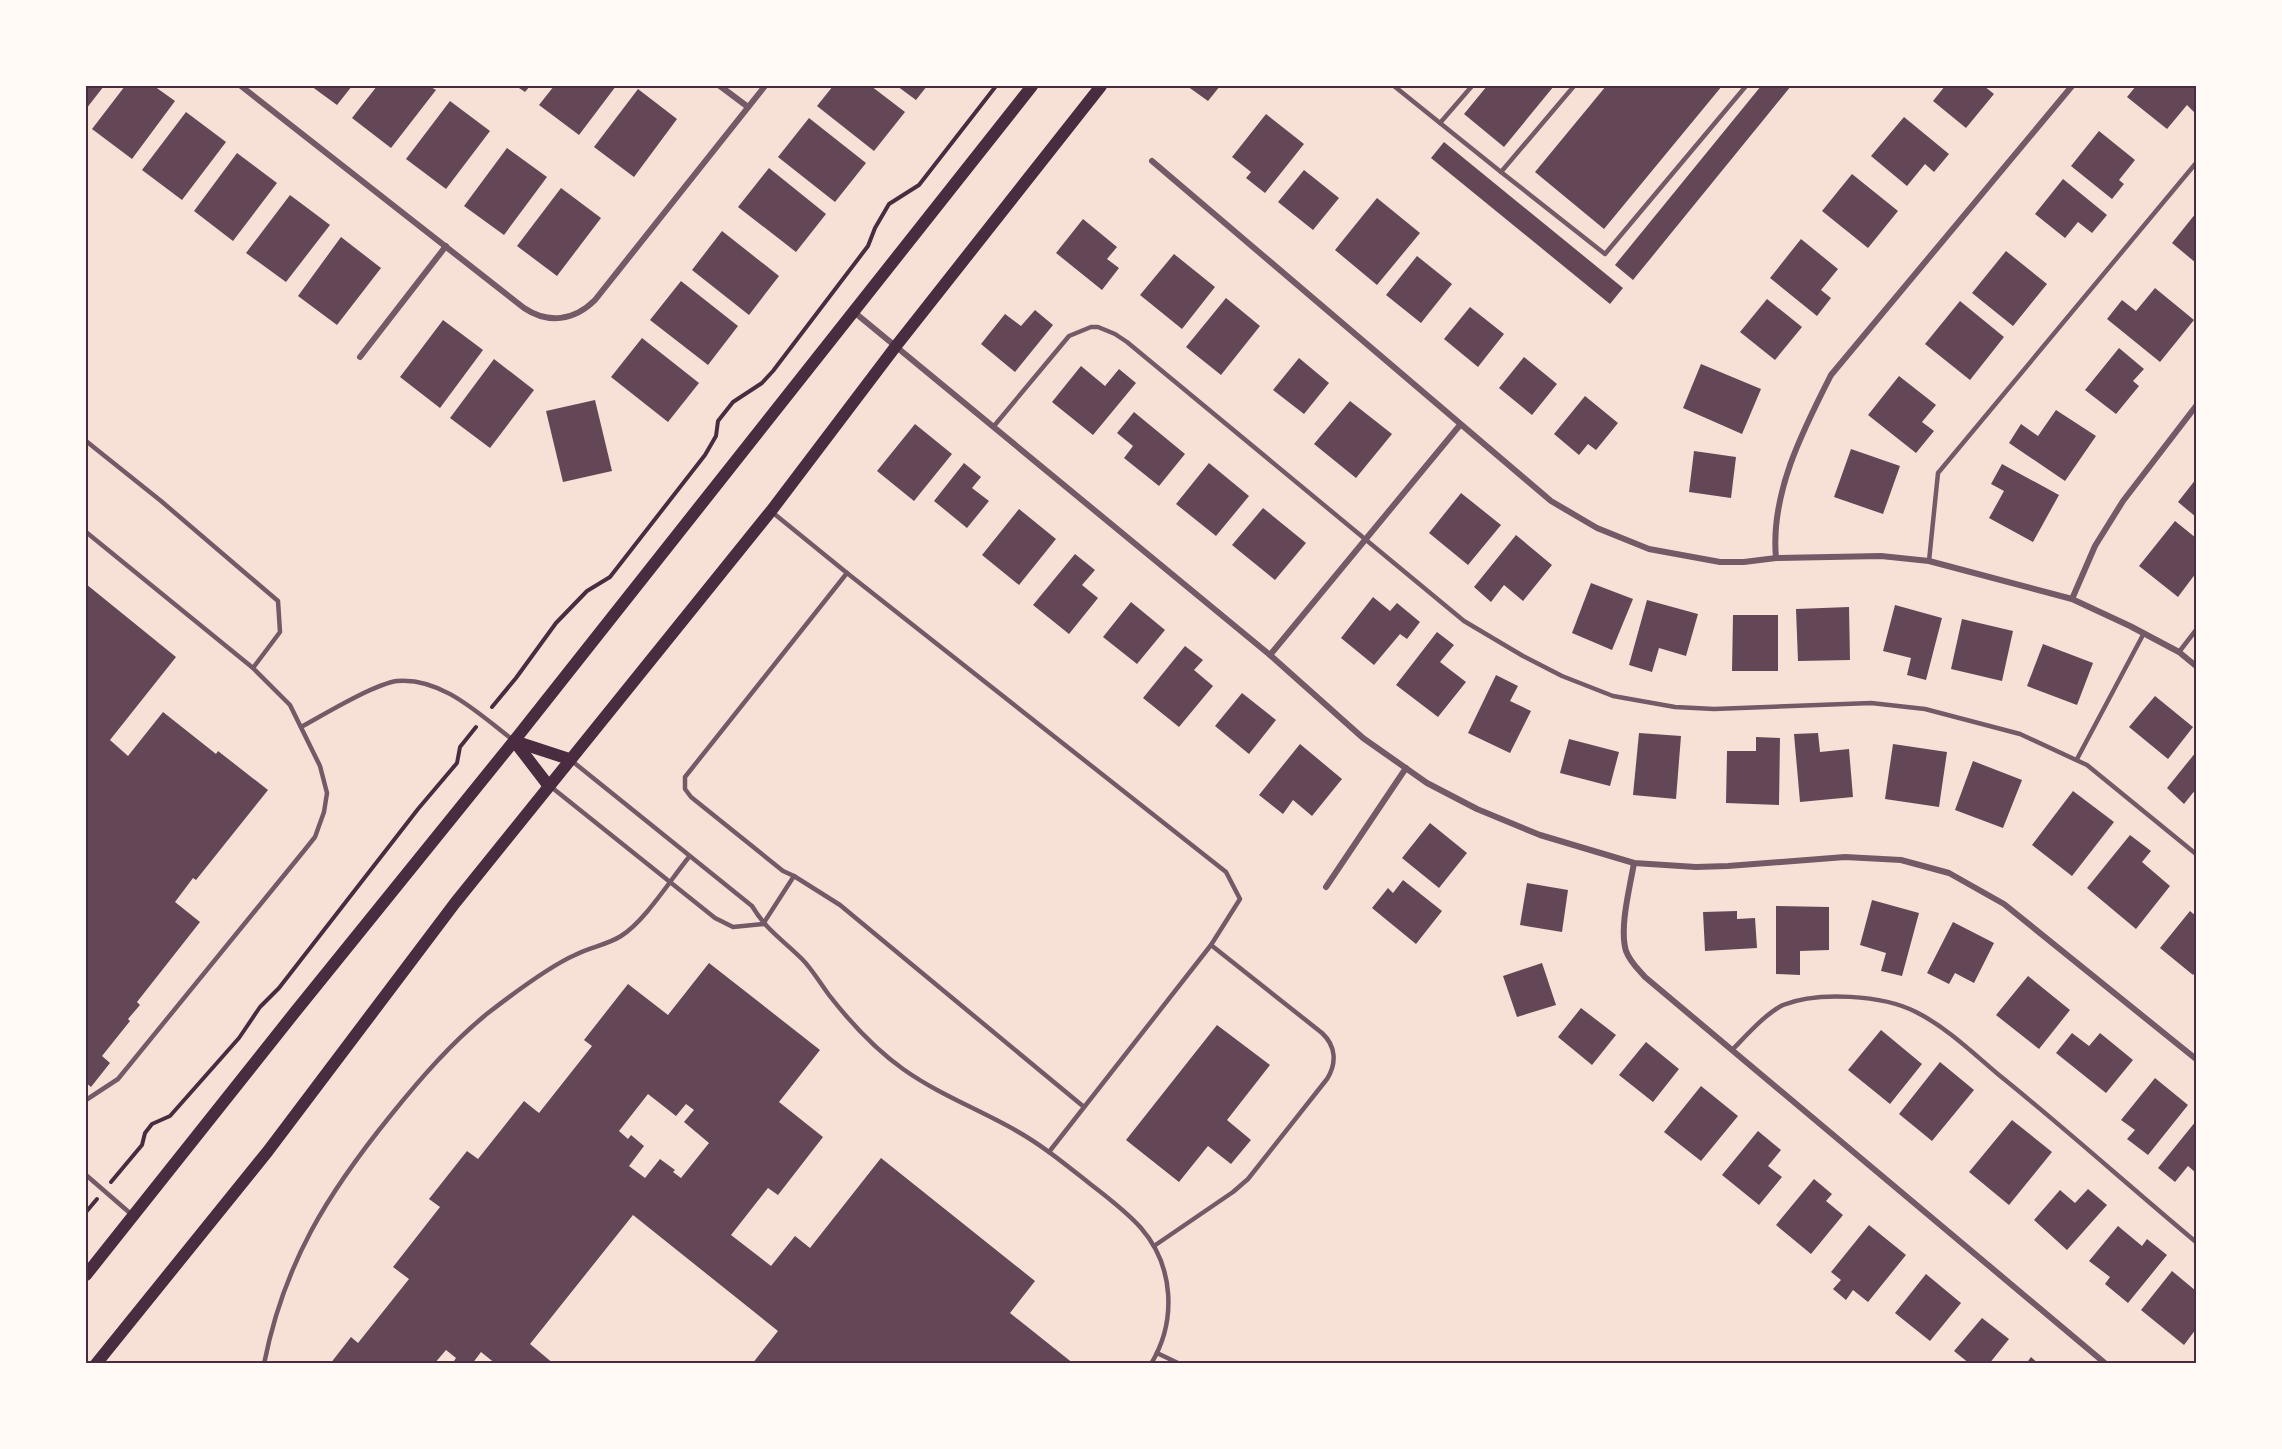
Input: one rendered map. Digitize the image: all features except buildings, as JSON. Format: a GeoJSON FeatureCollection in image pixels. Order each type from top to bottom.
{"type":"FeatureCollection","features":[{"type":"Feature","properties":{"kind":"main road"},"geometry":{"type":"LineString","coordinates":[[86,1275],[514,741],[1032,86]]}},
{"type":"Feature","properties":{"kind":"main road"},"geometry":{"type":"LineString","coordinates":[[96,1364],[268,1151],[455,903],[771,511],[896,346],[1101,86]]}},
{"type":"Feature","properties":{"kind":"main road"},"geometry":{"type":"LineString","coordinates":[[514,741],[569,759]]}},
{"type":"Feature","properties":{"kind":"main road"},"geometry":{"type":"LineString","coordinates":[[514,741],[548,785]]}},
{"type":"Feature","properties":{"kind":"street"},"geometry":{"type":"LineString","coordinates":[[242,86],[531,312],[538,316],[555,319],[573,316],[595,300],[765,86]]}},
{"type":"Feature","properties":{"kind":"street"},"geometry":{"type":"LineString","coordinates":[[720,86],[748,107]]}},
{"type":"Feature","properties":{"kind":"street"},"geometry":{"type":"LineString","coordinates":[[1776,558],[1774,541],[1787,477],[1808,420],[1831,375],[2072,86]]}},
{"type":"Feature","properties":{"kind":"street"},"geometry":{"type":"LineString","coordinates":[[1152,161],[1551,501],[1615,536],[1649,549],[1720,562],[1776,558],[1881,556],[1929,561],[2072,599],[2144,633],[2179,652],[2196,666]]}},
{"type":"Feature","properties":{"kind":"street"},"geometry":{"type":"LineString","coordinates":[[360,357],[446,246]]}},
{"type":"Feature","properties":{"kind":"street"},"geometry":{"type":"LineString","coordinates":[[854,312],[1270,655],[1363,738],[1427,783],[1477,809],[1540,835],[1634,863],[1717,867],[1845,857],[1901,860],[1949,873],[2004,904],[2196,1059]]}},
{"type":"Feature","properties":{"kind":"street"},"geometry":{"type":"LineString","coordinates":[[2072,599],[2095,546],[2123,501],[2196,406]]}},
{"type":"Feature","properties":{"kind":"street"},"geometry":{"type":"LineString","coordinates":[[1270,655],[1460,425]]}},
{"type":"Feature","properties":{"kind":"street"},"geometry":{"type":"LineString","coordinates":[[1326,887],[1406,768]]}},
{"type":"Feature","properties":{"kind":"street"},"geometry":{"type":"LineString","coordinates":[[1634,863],[1625,932],[1626,949],[1631,962],[1645,977],[2106,1364]]}},
{"type":"Feature","properties":{"kind":"lane"},"geometry":{"type":"LineString","coordinates":[[1394,86],[1605,254],[1746,86]]}},
{"type":"Feature","properties":{"kind":"lane"},"geometry":{"type":"LineString","coordinates":[[1440,123],[1472,86]]}},
{"type":"Feature","properties":{"kind":"lane"},"geometry":{"type":"LineString","coordinates":[[1501,172],[1574,86]]}},
{"type":"Feature","properties":{"kind":"lane"},"geometry":{"type":"LineString","coordinates":[[1929,561],[1938,473],[2196,163]]}},
{"type":"Feature","properties":{"kind":"lane"},"geometry":{"type":"LineString","coordinates":[[994,426],[1069,336],[1091,327],[1105,329],[1127,342],[1464,621],[1491,639],[1562,676],[1613,696],[1675,707],[1714,709],[1871,703],[1925,709],[2020,734],[2087,765],[2196,854]]}},
{"type":"Feature","properties":{"kind":"lane"},"geometry":{"type":"LineString","coordinates":[[86,441],[161,501],[278,601],[280,632],[253,668]]}},
{"type":"Feature","properties":{"kind":"lane"},"geometry":{"type":"LineString","coordinates":[[771,511],[1226,872],[1240,899],[1211,945],[1049,1152]]}},
{"type":"Feature","properties":{"kind":"lane"},"geometry":{"type":"LineString","coordinates":[[86,532],[253,668],[290,705],[320,766],[327,793],[324,812],[315,837],[118,1079],[86,1100]]}},
{"type":"Feature","properties":{"kind":"lane"},"geometry":{"type":"LineString","coordinates":[[847,573],[685,777],[685,789],[691,797],[783,871],[840,905],[1084,1107]]}},
{"type":"Feature","properties":{"kind":"lane"},"geometry":{"type":"LineString","coordinates":[[2179,652],[2196,630]]}},
{"type":"Feature","properties":{"kind":"lane"},"geometry":{"type":"LineString","coordinates":[[2077,759],[2144,633]]}},
{"type":"Feature","properties":{"kind":"lane"},"geometry":{"type":"LineString","coordinates":[[301,727],[373,689],[395,681],[413,682],[440,688],[514,741]]}},
{"type":"Feature","properties":{"kind":"lane"},"geometry":{"type":"LineString","coordinates":[[569,759],[752,906],[763,924],[803,960],[829,996],[853,1023],[904,1070],[949,1098],[1014,1129],[1049,1152],[1127,1214],[1154,1246],[1165,1276],[1169,1307],[1164,1335],[1151,1364]]}},
{"type":"Feature","properties":{"kind":"lane"},"geometry":{"type":"LineString","coordinates":[[548,785],[726,925],[733,927],[763,924]]}},
{"type":"Feature","properties":{"kind":"lane"},"geometry":{"type":"LineString","coordinates":[[264,1364],[283,1290],[315,1222],[353,1162],[414,1086],[488,1013],[574,955],[604,945],[626,932],[643,916],[689,857]]}},
{"type":"Feature","properties":{"kind":"lane"},"geometry":{"type":"LineString","coordinates":[[763,924],[794,876]]}},
{"type":"Feature","properties":{"kind":"lane"},"geometry":{"type":"LineString","coordinates":[[1154,1246],[1233,1192],[1248,1179],[1328,1079],[1333,1065],[1332,1045],[1326,1037],[1211,945]]}},
{"type":"Feature","properties":{"kind":"lane"},"geometry":{"type":"LineString","coordinates":[[1732,1050],[1781,1006],[1803,999],[1836,997],[1877,999],[1915,1011],[1945,1031],[2012,1085],[2196,1242]]}},
{"type":"Feature","properties":{"kind":"lane"},"geometry":{"type":"LineString","coordinates":[[86,1175],[133,1215]]}},
{"type":"Feature","properties":{"kind":"lane"},"geometry":{"type":"LineString","coordinates":[[1157,1353],[1180,1364]]}},
{"type":"Feature","properties":{"kind":"path"},"geometry":{"type":"LineString","coordinates":[[86,1212],[142,1145],[145,1133],[152,1124],[170,1116],[238,1038],[260,1007],[279,988],[418,809],[457,763],[460,747],[516,678],[556,623],[587,591],[610,577],[705,455],[716,436],[718,421],[733,402],[762,383],[773,371],[868,246],[874,228],[888,204],[919,184],[996,86]]}}]}
